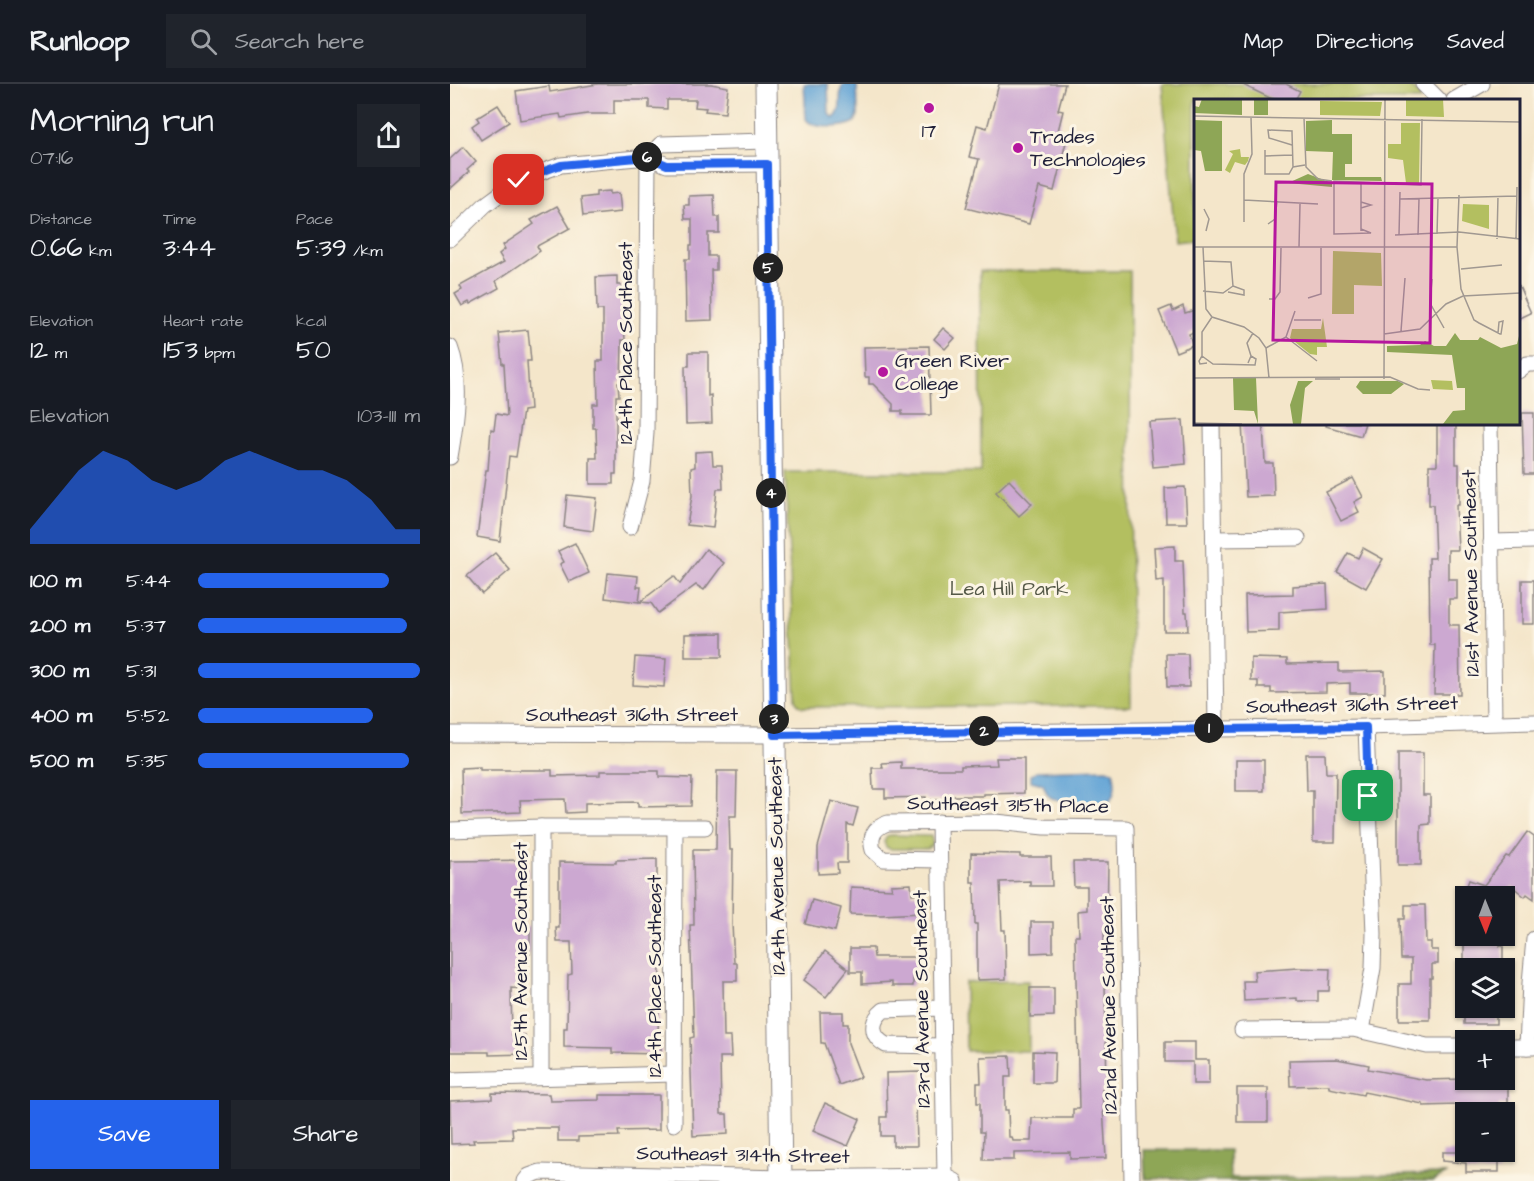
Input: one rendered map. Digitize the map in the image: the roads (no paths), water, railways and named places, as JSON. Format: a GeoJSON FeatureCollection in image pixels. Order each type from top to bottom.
{"type":"FeatureCollection","features":[{"type":"Feature","properties":{"kind":"street","name":"124th Avenue Southeast"},"geometry":{"type":"LineString","coordinates":[[765,84],[781,1179]]}},
{"type":"Feature","properties":{"kind":"street"},"geometry":{"type":"LineString","coordinates":[[1423,84],[1438,99]]}},
{"type":"Feature","properties":{"kind":"street"},"geometry":{"type":"LineString","coordinates":[[1456,99],[1482,84]]}},
{"type":"Feature","properties":{"kind":"street"},"geometry":{"type":"LineString","coordinates":[[648,157],[661,144],[767,141]]}},
{"type":"Feature","properties":{"kind":"street"},"geometry":{"type":"LineString","coordinates":[[450,240],[485,205],[519,180],[561,165],[648,157],[667,165],[767,164]]}},
{"type":"Feature","properties":{"kind":"street","name":"124th Place Southeast"},"geometry":{"type":"LineString","coordinates":[[630,526],[638,501],[645,458],[648,157]]}},
{"type":"Feature","properties":{"kind":"street"},"geometry":{"type":"LineString","coordinates":[[450,347],[455,365],[457,387],[450,457]]}},
{"type":"Feature","properties":{"kind":"street"},"geometry":{"type":"LineString","coordinates":[[1519,369],[1527,364],[1534,364]]}},
{"type":"Feature","properties":{"kind":"street"},"geometry":{"type":"LineString","coordinates":[[1212,424],[1216,728]]}},
{"type":"Feature","properties":{"kind":"street","name":"121st Avenue Southeast"},"geometry":{"type":"LineString","coordinates":[[1490,424],[1494,722]]}},
{"type":"Feature","properties":{"kind":"street"},"geometry":{"type":"LineString","coordinates":[[1214,539],[1298,538]]}},
{"type":"Feature","properties":{"kind":"street"},"geometry":{"type":"LineString","coordinates":[[1491,542],[1534,541]]}},
{"type":"Feature","properties":{"kind":"street","name":"Southeast 316th Street"},"geometry":{"type":"LineString","coordinates":[[450,734],[774,735],[1366,727],[1534,722]]}},
{"type":"Feature","properties":{"kind":"street"},"geometry":{"type":"LineString","coordinates":[[1362,1031],[1372,968],[1374,934],[1366,727]]}},
{"type":"Feature","properties":{"kind":"street","name":"Southeast 315th Place"},"geometry":{"type":"LineString","coordinates":[[939,860],[884,859],[873,849],[871,843],[875,829],[888,823],[939,822],[996,822],[1044,827],[1126,828]]}},
{"type":"Feature","properties":{"kind":"street","name":"123rd Avenue Southeast"},"geometry":{"type":"LineString","coordinates":[[939,822],[943,1046],[950,1178]]}},
{"type":"Feature","properties":{"kind":"street"},"geometry":{"type":"LineString","coordinates":[[450,830],[541,827],[705,827]]}},
{"type":"Feature","properties":{"kind":"street","name":"125th Avenue Southeast"},"geometry":{"type":"LineString","coordinates":[[541,827],[541,1076]]}},
{"type":"Feature","properties":{"kind":"street","name":"124th Place Southeast"},"geometry":{"type":"LineString","coordinates":[[674,1124],[675,827]]}},
{"type":"Feature","properties":{"kind":"street","name":"122nd Avenue Southeast"},"geometry":{"type":"LineString","coordinates":[[1126,828],[1132,1181]]}},
{"type":"Feature","properties":{"kind":"street"},"geometry":{"type":"LineString","coordinates":[[1515,1047],[1531,1047],[1530,983],[1534,939]]}},
{"type":"Feature","properties":{"kind":"street"},"geometry":{"type":"LineString","coordinates":[[942,1008],[884,1010],[878,1015],[873,1028],[875,1036],[886,1045],[943,1046]]}},
{"type":"Feature","properties":{"kind":"street"},"geometry":{"type":"LineString","coordinates":[[1242,1030],[1342,1028],[1427,1046],[1455,1046]]}},
{"type":"Feature","properties":{"kind":"street"},"geometry":{"type":"LineString","coordinates":[[450,1080],[674,1074]]}},
{"type":"Feature","properties":{"kind":"street","name":"Southeast 314th Street"},"geometry":{"type":"LineString","coordinates":[[527,1178],[540,1172],[781,1179],[950,1178]]}},
{"type":"Feature","properties":{"kind":"water"},"geometry":{"type":"Polygon","coordinates":[[[804,84],[828,84],[829,114],[834,118],[839,111],[843,84],[857,84],[858,115],[855,122],[844,126],[829,127],[810,123],[806,119],[804,84]]]}},
{"type":"Feature","properties":{"kind":"water"},"geometry":{"type":"Polygon","coordinates":[[[1106,769],[1113,771],[1115,779],[1110,801],[1088,803],[1061,801],[1049,796],[1043,784],[1031,781],[1031,775],[1036,771],[1106,769]]]}},
{"type":"Feature","properties":{"kind":"place","name":"17"},"geometry":{"type":"Point","coordinates":[929,108]}},
{"type":"Feature","properties":{"kind":"place","name":"Trades Technologies"},"geometry":{"type":"Point","coordinates":[1018,148]}},
{"type":"Feature","properties":{"kind":"place","name":"Green River College"},"geometry":{"type":"Point","coordinates":[883,372]}},
{"type":"Feature","properties":{"kind":"park label","name":"Lea Hill Park"},"geometry":{"type":"Point","coordinates":[1009,588]}}]}
